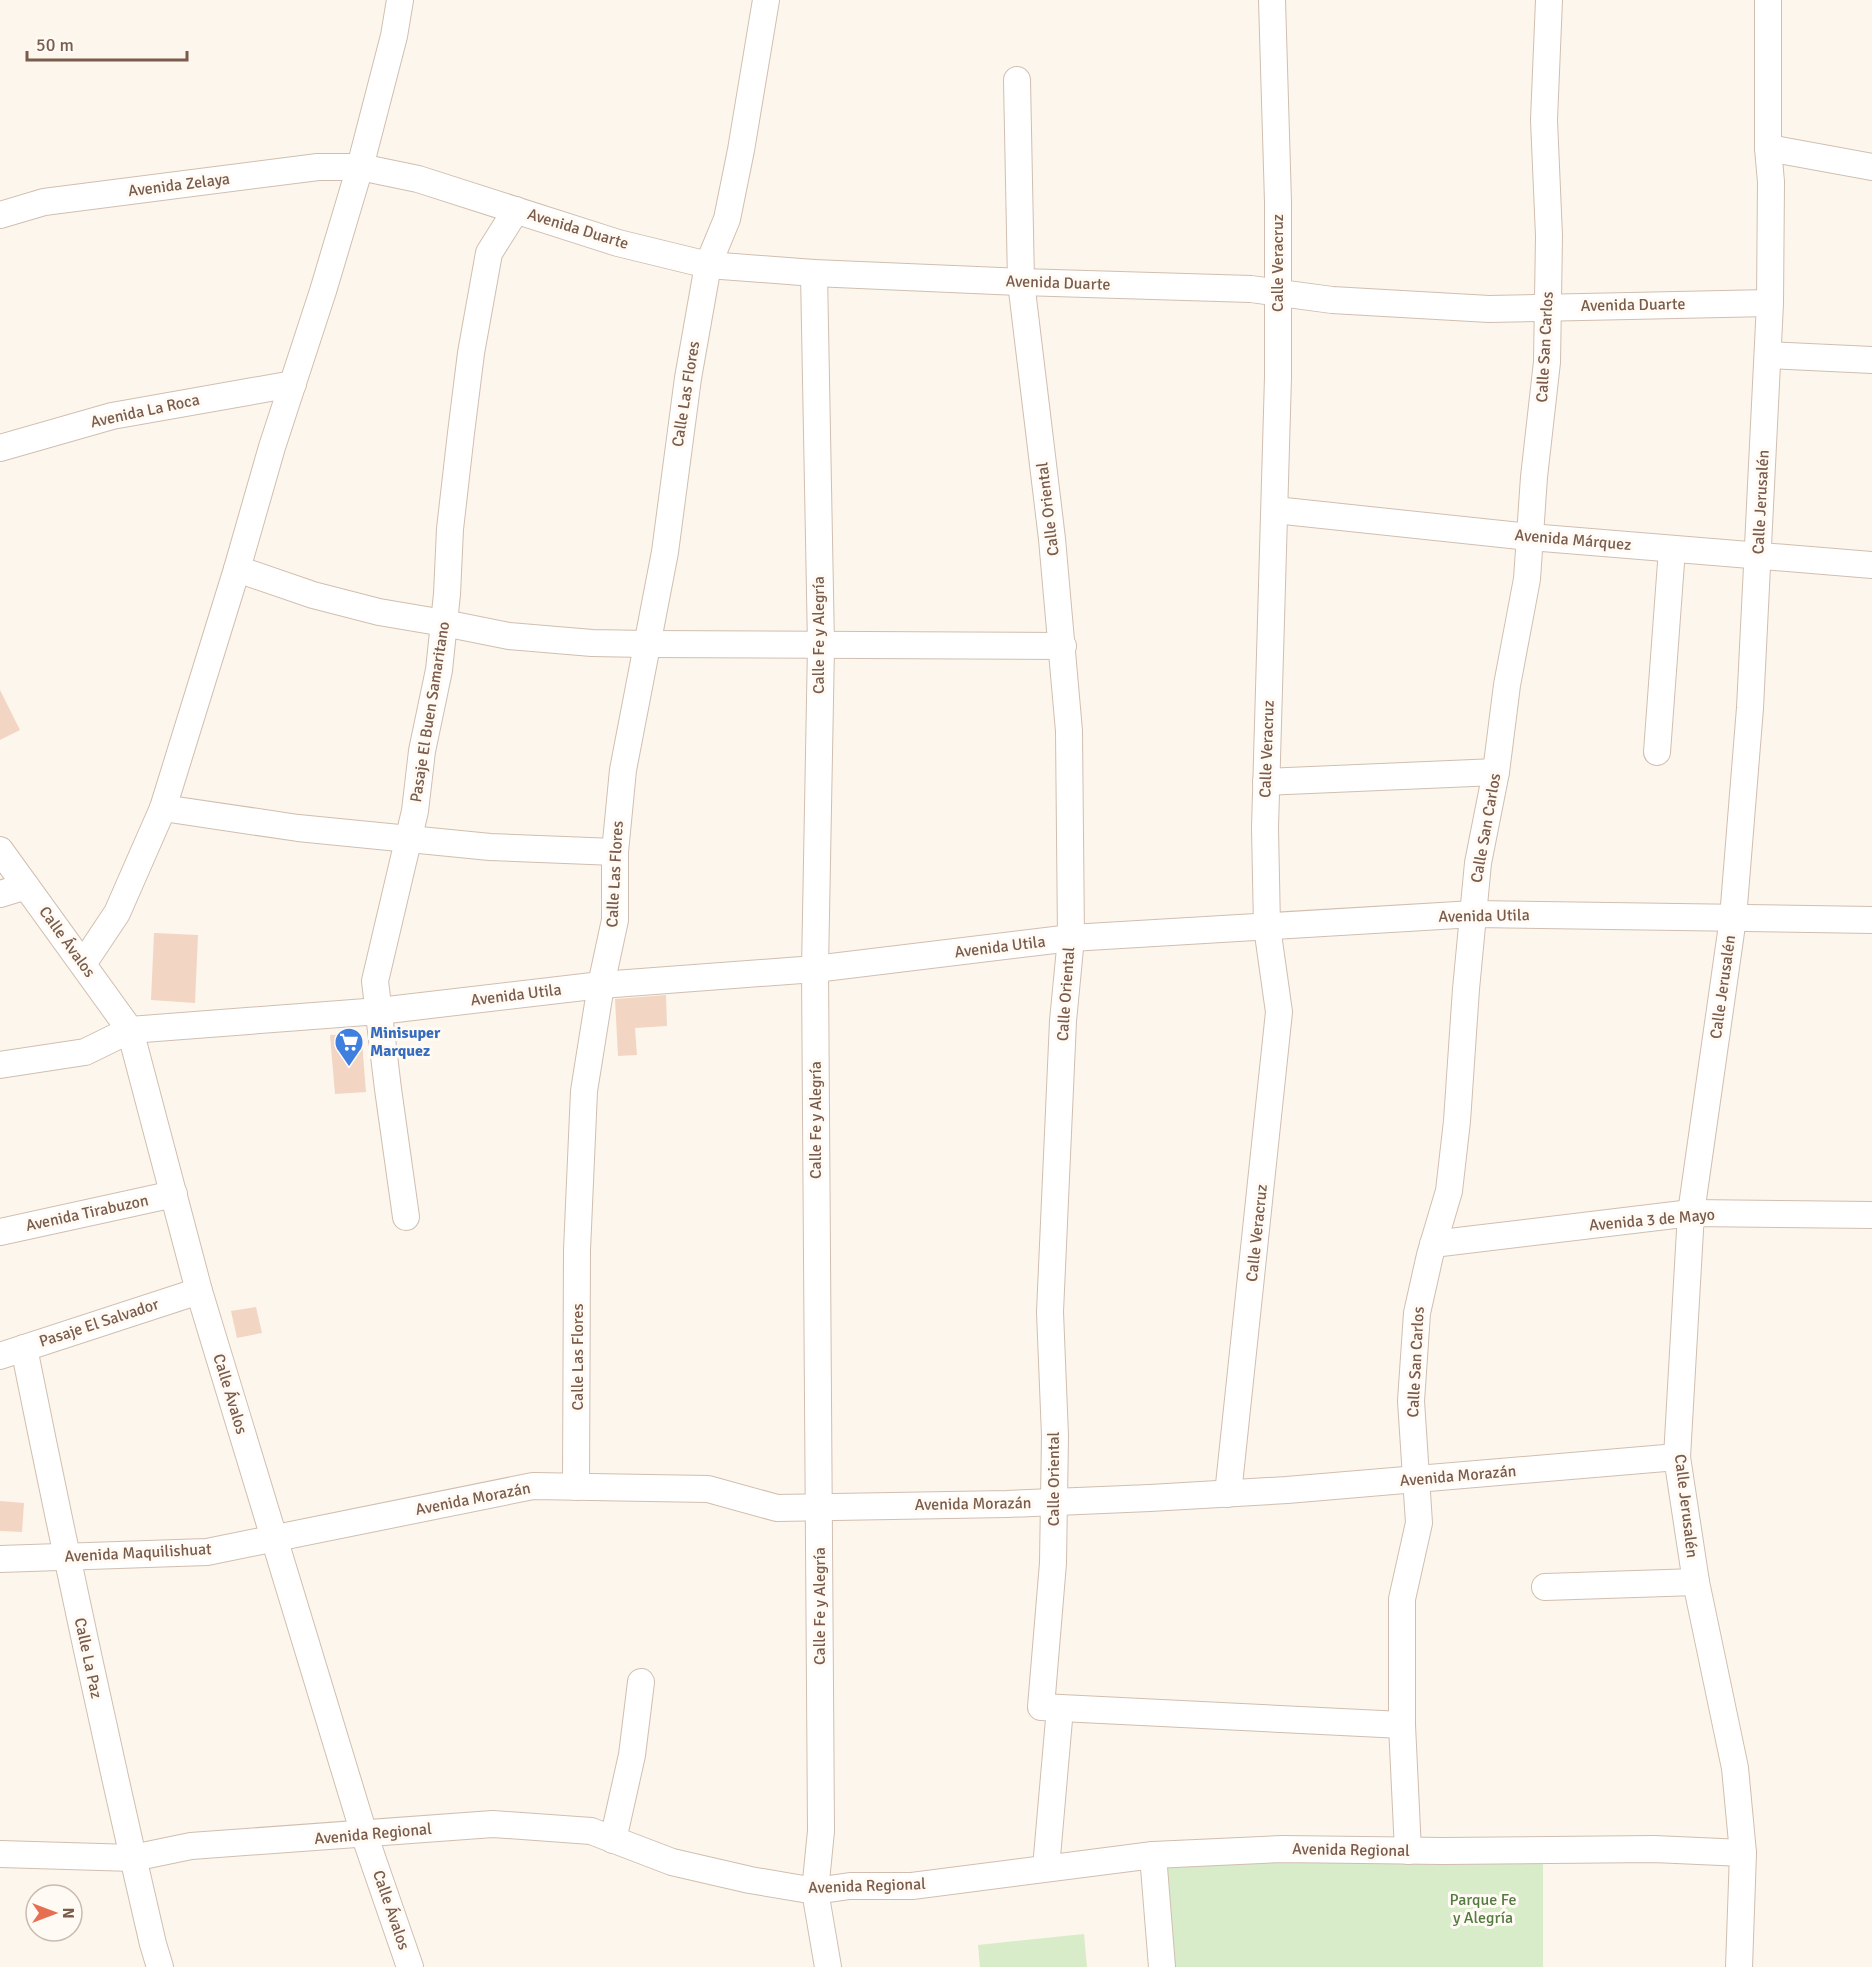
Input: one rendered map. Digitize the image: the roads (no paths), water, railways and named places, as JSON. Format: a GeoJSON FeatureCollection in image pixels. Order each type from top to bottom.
{"type":"FeatureCollection","features":[{"type":"Feature","properties":{"kind":"street"},"geometry":{"type":"LineString","coordinates":[[83,964],[117,913],[163,808],[272,447],[323,291],[360,167],[394,36],[400,0]]}},
{"type":"Feature","properties":{"kind":"street","name":"Calle Las Flores"},"geometry":{"type":"LineString","coordinates":[[576,1487],[578,1250],[584,1090],[601,985],[615,920],[615,852],[623,770],[665,552],[688,378],[708,266],[727,219],[766,0]]}},
{"type":"Feature","properties":{"kind":"street","name":"Calle Veracruz"},"geometry":{"type":"LineString","coordinates":[[1228,1494],[1279,1012],[1267,927],[1265,828],[1279,293],[1272,0]]}},
{"type":"Feature","properties":{"kind":"street","name":"Calle San Carlos"},"geometry":{"type":"LineString","coordinates":[[1408,1851],[1402,1725],[1402,1599],[1419,1523],[1411,1401],[1417,1313],[1433,1244],[1449,1191],[1457,1121],[1478,863],[1496,772],[1507,686],[1527,579],[1534,477],[1547,362],[1549,236],[1544,120],[1549,0]]}},
{"type":"Feature","properties":{"kind":"street","name":"Calle Jerusalén"},"geometry":{"type":"LineString","coordinates":[[1739,1967],[1743,1853],[1735,1768],[1696,1582],[1677,1457],[1691,1213],[1733,918],[1750,708],[1770,303],[1768,0]]}},
{"type":"Feature","properties":{"kind":"street","name":"Calle Oriental"},"geometry":{"type":"LineString","coordinates":[[1017,80],[1021,282],[1064,646],[1070,731],[1071,938],[1063,1021],[1050,1312],[1054,1502],[1046,1868]]}},
{"type":"Feature","properties":{"kind":"street"},"geometry":{"type":"LineString","coordinates":[[1768,148],[1872,167]]}},
{"type":"Feature","properties":{"kind":"street","name":"Avenida Zelaya"},"geometry":{"type":"LineString","coordinates":[[0,215],[44,202],[318,167],[360,167]]}},
{"type":"Feature","properties":{"kind":"street","name":"Avenida Duarte"},"geometry":{"type":"LineString","coordinates":[[360,167],[418,179],[618,243],[708,266],[1021,282],[1251,289],[1332,300],[1489,309],[1770,303]]}},
{"type":"Feature","properties":{"kind":"street","name":"Pasaje El Buen Samaritano"},"geometry":{"type":"LineString","coordinates":[[406,1217],[375,981],[415,811],[422,752],[439,670],[451,519],[471,353],[489,253],[516,210]]}},
{"type":"Feature","properties":{"kind":"street","name":"Calle Fe y Alegría"},"geometry":{"type":"LineString","coordinates":[[814,273],[821,646],[815,969],[821,1830],[815,1891],[828,1967]]}},
{"type":"Feature","properties":{"kind":"street"},"geometry":{"type":"LineString","coordinates":[[1768,355],[1872,360]]}},
{"type":"Feature","properties":{"kind":"street","name":"Avenida La Roca"},"geometry":{"type":"LineString","coordinates":[[0,448],[112,416],[293,384]]}},
{"type":"Feature","properties":{"kind":"street","name":"Avenida Márquez"},"geometry":{"type":"LineString","coordinates":[[1275,510],[1530,537],[1872,565]]}},
{"type":"Feature","properties":{"kind":"street"},"geometry":{"type":"LineString","coordinates":[[1657,753],[1672,549]]}},
{"type":"Feature","properties":{"kind":"street"},"geometry":{"type":"LineString","coordinates":[[237,569],[313,595],[357,607],[509,636],[592,643],[646,644],[1064,646]]}},
{"type":"Feature","properties":{"kind":"street"},"geometry":{"type":"LineString","coordinates":[[1266,782],[1496,772]]}},
{"type":"Feature","properties":{"kind":"street"},"geometry":{"type":"LineString","coordinates":[[163,808],[298,828],[490,847],[615,852]]}},
{"type":"Feature","properties":{"kind":"street","name":"Calle Ávalos"},"geometry":{"type":"LineString","coordinates":[[0,850],[130,1030],[199,1291],[364,1834],[411,1967]]}},
{"type":"Feature","properties":{"kind":"street"},"geometry":{"type":"LineString","coordinates":[[0,894],[26,886]]}},
{"type":"Feature","properties":{"kind":"street","name":"Avenida Utila"},"geometry":{"type":"LineString","coordinates":[[130,1030],[379,1011],[601,985],[815,969],[1071,938],[1474,914],[1872,920]]}},
{"type":"Feature","properties":{"kind":"street"},"geometry":{"type":"LineString","coordinates":[[0,1065],[86,1052],[130,1030]]}},
{"type":"Feature","properties":{"kind":"street","name":"Avenida Tirabuzon"},"geometry":{"type":"LineString","coordinates":[[0,1232],[174,1194]]}},
{"type":"Feature","properties":{"kind":"street","name":"Avenida 3 de Mayo"},"geometry":{"type":"LineString","coordinates":[[1433,1244],[1691,1213],[1872,1215]]}},
{"type":"Feature","properties":{"kind":"street","name":"Pasaje El Salvador"},"geometry":{"type":"LineString","coordinates":[[0,1356],[199,1291]]}},
{"type":"Feature","properties":{"kind":"street","name":"Calle La Paz"},"geometry":{"type":"LineString","coordinates":[[24,1348],[66,1557],[133,1858],[160,1967]]}},
{"type":"Feature","properties":{"kind":"street","name":"Avenida Morazán"},"geometry":{"type":"LineString","coordinates":[[274,1539],[533,1486],[708,1489],[777,1508],[1054,1502],[1228,1494],[1677,1457]]}},
{"type":"Feature","properties":{"kind":"street","name":"Avenida Maquilishuat"},"geometry":{"type":"LineString","coordinates":[[0,1559],[207,1552],[274,1539]]}},
{"type":"Feature","properties":{"kind":"street"},"geometry":{"type":"LineString","coordinates":[[1545,1587],[1696,1582]]}},
{"type":"Feature","properties":{"kind":"street"},"geometry":{"type":"LineString","coordinates":[[613,1840],[632,1755],[641,1682]]}},
{"type":"Feature","properties":{"kind":"street"},"geometry":{"type":"LineString","coordinates":[[1051,1707],[1402,1725]]}},
{"type":"Feature","properties":{"kind":"street","name":"Avenida Regional"},"geometry":{"type":"LineString","coordinates":[[0,1854],[133,1858],[191,1846],[493,1824],[591,1831],[672,1862],[750,1880],[815,1891],[850,1886],[912,1886],[1153,1855],[1282,1849],[1408,1851],[1654,1849],[1743,1853]]}},
{"type":"Feature","properties":{"kind":"street"},"geometry":{"type":"LineString","coordinates":[[1153,1855],[1162,1967]]}},
{"type":"Feature","properties":{"kind":"place","name":"Minisuper Marquez"},"geometry":{"type":"Point","coordinates":[349,1068]}},
{"type":"Feature","properties":{"kind":"park label","name":"Parque Fe y Alegría"},"geometry":{"type":"Point","coordinates":[1483,1909]}}]}
